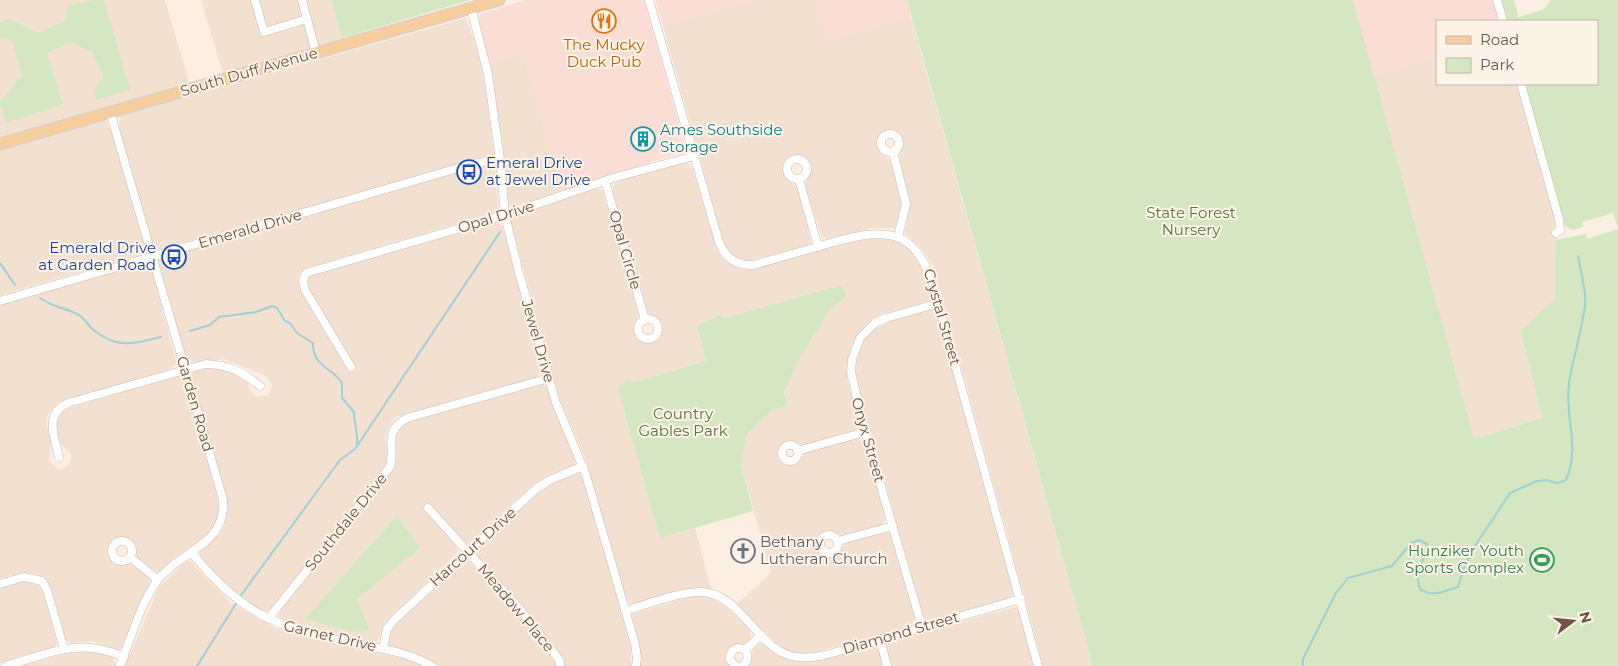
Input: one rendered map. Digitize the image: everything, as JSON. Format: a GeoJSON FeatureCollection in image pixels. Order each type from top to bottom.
{"type":"FeatureCollection","features":[{"type":"Feature","properties":{"kind":"main road","name":"South Duff Avenue"},"geometry":{"type":"LineString","coordinates":[[0,144],[499,0]]}},
{"type":"Feature","properties":{"kind":"street"},"geometry":{"type":"LineString","coordinates":[[255,0],[264,32],[307,18]]}},
{"type":"Feature","properties":{"kind":"street"},"geometry":{"type":"LineString","coordinates":[[302,0],[316,53]]}},
{"type":"Feature","properties":{"kind":"street","name":"Crystal Street"},"geometry":{"type":"LineString","coordinates":[[649,0],[719,242],[722,250],[733,262],[754,265],[871,233],[898,237],[915,248],[923,257],[939,303],[1038,666]]}},
{"type":"Feature","properties":{"kind":"street"},"geometry":{"type":"LineString","coordinates":[[1497,0],[1503,20]]}},
{"type":"Feature","properties":{"kind":"street","name":"Jewel Drive"},"geometry":{"type":"LineString","coordinates":[[471,8],[488,74],[500,160],[505,215],[556,403],[583,466],[634,644],[637,658],[636,666]]}},
{"type":"Feature","properties":{"kind":"street"},"geometry":{"type":"LineString","coordinates":[[1520,85],[1559,220],[1560,230],[1556,232]]}},
{"type":"Feature","properties":{"kind":"street","name":"Garden Road"},"geometry":{"type":"LineString","coordinates":[[110,112],[224,511],[216,532],[158,580],[150,591],[120,666]]}},
{"type":"Feature","properties":{"kind":"street"},"geometry":{"type":"LineString","coordinates":[[893,152],[906,204],[898,237]]}},
{"type":"Feature","properties":{"kind":"street","name":"Opal Drive"},"geometry":{"type":"LineString","coordinates":[[351,366],[305,290],[303,281],[306,273],[314,269],[505,215],[605,181],[694,156]]}},
{"type":"Feature","properties":{"kind":"street","name":"Emerald Drive"},"geometry":{"type":"LineString","coordinates":[[0,301],[472,164],[500,160]]}},
{"type":"Feature","properties":{"kind":"street"},"geometry":{"type":"LineString","coordinates":[[799,179],[818,247]]}},
{"type":"Feature","properties":{"kind":"street","name":"Opal Circle"},"geometry":{"type":"LineString","coordinates":[[605,181],[645,320]]}},
{"type":"Feature","properties":{"kind":"street","name":"Onyx Street"},"geometry":{"type":"LineString","coordinates":[[922,627],[865,432],[851,372],[852,360],[860,338],[875,323],[939,303]]}},
{"type":"Feature","properties":{"kind":"street"},"geometry":{"type":"LineString","coordinates":[[59,457],[52,420],[55,412],[61,407],[206,364],[222,365],[238,370],[260,386]]}},
{"type":"Feature","properties":{"kind":"street","name":"Southdale Drive"},"geometry":{"type":"LineString","coordinates":[[268,620],[390,467],[393,457],[391,434],[396,424],[407,418],[549,378]]}},
{"type":"Feature","properties":{"kind":"street"},"geometry":{"type":"LineString","coordinates":[[797,451],[865,432]]}},
{"type":"Feature","properties":{"kind":"street","name":"Harcourt Drive"},"geometry":{"type":"LineString","coordinates":[[383,648],[387,629],[395,619],[467,552],[538,488],[550,480],[583,466]]}},
{"type":"Feature","properties":{"kind":"street","name":"Meadow Place"},"geometry":{"type":"LineString","coordinates":[[428,508],[519,608],[560,661],[560,666]]}},
{"type":"Feature","properties":{"kind":"street"},"geometry":{"type":"LineString","coordinates":[[838,541],[893,526]]}},
{"type":"Feature","properties":{"kind":"street","name":"Garnet Drive"},"geometry":{"type":"LineString","coordinates":[[192,553],[224,590],[247,608],[268,620],[312,635],[404,653],[432,666]]}},
{"type":"Feature","properties":{"kind":"street"},"geometry":{"type":"LineString","coordinates":[[130,557],[158,580]]}},
{"type":"Feature","properties":{"kind":"street"},"geometry":{"type":"LineString","coordinates":[[0,584],[24,577],[42,582],[47,590],[64,649]]}},
{"type":"Feature","properties":{"kind":"street","name":"Diamond Street"},"geometry":{"type":"LineString","coordinates":[[625,611],[688,593],[711,593],[730,603],[761,635],[786,655],[806,658],[1021,599]]}},
{"type":"Feature","properties":{"kind":"street"},"geometry":{"type":"LineString","coordinates":[[745,650],[761,635]]}},
{"type":"Feature","properties":{"kind":"street"},"geometry":{"type":"LineString","coordinates":[[880,639],[887,666]]}},
{"type":"Feature","properties":{"kind":"street"},"geometry":{"type":"LineString","coordinates":[[6,666],[64,649],[96,647],[124,657]]}},
{"type":"Feature","properties":{"kind":"street"},"geometry":{"type":"LineString","coordinates":[[736,666],[730,660],[731,651],[736,648],[745,650]]}},
{"type":"Feature","properties":{"kind":"street"},"geometry":{"type":"LineString","coordinates":[[742,666],[748,658],[745,650]]}},
{"type":"Feature","properties":{"kind":"shaded area"},"geometry":{"type":"Polygon","coordinates":[[[0,0],[165,0],[189,82],[0,138],[0,0]]]}},
{"type":"Feature","properties":{"kind":"shaded area"},"geometry":{"type":"Polygon","coordinates":[[[201,0],[331,0],[342,38],[223,73],[201,0]]]}},
{"type":"Feature","properties":{"kind":"shaded area"},"geometry":{"type":"Polygon","coordinates":[[[525,0],[644,0],[684,142],[684,151],[561,192],[523,53],[489,63],[479,21],[480,15],[483,13],[525,0]]]}},
{"type":"Feature","properties":{"kind":"shaded area"},"geometry":{"type":"Polygon","coordinates":[[[655,0],[753,0],[663,26],[655,0]]]}},
{"type":"Feature","properties":{"kind":"shaded area"},"geometry":{"type":"Polygon","coordinates":[[[753,0],[815,0],[827,40],[911,17],[1093,666],[1042,666],[934,267],[922,249],[905,233],[910,202],[899,158],[903,141],[899,134],[895,131],[885,131],[878,137],[881,153],[891,161],[901,198],[902,210],[895,228],[870,228],[829,239],[822,238],[805,185],[809,174],[809,164],[796,156],[788,160],[783,171],[797,188],[811,242],[807,245],[749,261],[734,258],[724,244],[663,26],[753,0]]]}},
{"type":"Feature","properties":{"kind":"shaded area"},"geometry":{"type":"Polygon","coordinates":[[[815,0],[907,0],[911,17],[827,40],[815,0]]]}},
{"type":"Feature","properties":{"kind":"shaded area"},"geometry":{"type":"Polygon","coordinates":[[[1353,0],[1493,0],[1499,20],[1436,20],[1436,57],[1373,75],[1353,0]]]}},
{"type":"Feature","properties":{"kind":"shaded area"},"geometry":{"type":"Polygon","coordinates":[[[466,18],[479,55],[484,78],[494,154],[160,249],[153,246],[119,126],[120,116],[466,18]]]}},
{"type":"Feature","properties":{"kind":"shaded area"},"geometry":{"type":"Polygon","coordinates":[[[523,53],[561,192],[512,207],[507,203],[502,147],[489,63],[523,53]]]}},
{"type":"Feature","properties":{"kind":"shaded area"},"geometry":{"type":"Polygon","coordinates":[[[1436,57],[1436,85],[1517,85],[1557,226],[1555,299],[1521,330],[1542,418],[1474,439],[1373,75],[1436,57]]]}},
{"type":"Feature","properties":{"kind":"shaded area"},"geometry":{"type":"Polygon","coordinates":[[[101,120],[106,121],[111,131],[145,247],[144,252],[140,255],[0,295],[0,149],[101,120]]]}},
{"type":"Feature","properties":{"kind":"shaded area"},"geometry":{"type":"Polygon","coordinates":[[[687,162],[692,168],[717,250],[722,258],[737,268],[752,270],[862,238],[883,238],[902,243],[909,248],[924,268],[931,298],[928,301],[881,314],[868,322],[858,334],[851,347],[847,379],[858,421],[857,429],[804,445],[785,442],[777,452],[779,459],[790,465],[799,461],[806,452],[856,437],[865,444],[885,517],[884,521],[882,525],[843,535],[827,531],[821,533],[816,545],[822,555],[835,556],[846,543],[886,532],[890,534],[915,617],[911,626],[802,654],[789,651],[776,643],[737,604],[771,573],[733,435],[754,415],[787,406],[781,368],[810,340],[828,312],[845,296],[722,319],[720,315],[697,326],[706,361],[660,538],[695,528],[711,589],[685,589],[634,604],[631,604],[626,599],[586,460],[561,403],[510,220],[513,216],[595,188],[602,190],[638,313],[635,333],[643,342],[654,340],[661,332],[660,325],[648,313],[612,188],[616,182],[687,162]]]}},
{"type":"Feature","properties":{"kind":"shaded area"},"geometry":{"type":"Polygon","coordinates":[[[491,165],[495,170],[498,208],[496,212],[309,267],[299,274],[298,284],[351,371],[355,367],[309,291],[306,279],[310,276],[498,222],[503,228],[541,372],[536,377],[396,417],[390,424],[385,437],[388,453],[387,464],[270,610],[263,612],[245,602],[218,579],[200,558],[200,550],[219,535],[225,525],[228,506],[192,373],[199,369],[209,368],[233,371],[248,380],[250,391],[257,397],[268,395],[272,388],[271,383],[266,376],[224,359],[193,362],[187,359],[158,264],[160,259],[165,255],[471,168],[491,165]]]}},
{"type":"Feature","properties":{"kind":"shaded area"},"geometry":{"type":"Polygon","coordinates":[[[145,262],[151,268],[177,364],[169,369],[58,403],[47,416],[51,445],[49,460],[57,469],[62,469],[70,464],[71,454],[60,443],[55,428],[58,415],[63,410],[181,376],[219,503],[220,515],[216,525],[209,533],[157,572],[137,557],[131,541],[121,537],[110,544],[109,552],[113,560],[131,564],[148,577],[150,582],[124,647],[118,650],[92,641],[71,643],[66,640],[52,591],[45,579],[38,574],[24,572],[0,578],[0,304],[145,262]]]}},
{"type":"Feature","properties":{"kind":"shaded area"},"geometry":{"type":"Polygon","coordinates":[[[933,310],[938,315],[1014,594],[1006,600],[931,620],[926,620],[923,615],[857,384],[855,370],[857,356],[863,341],[873,330],[897,318],[933,310]]]}},
{"type":"Feature","properties":{"kind":"shaded area"},"geometry":{"type":"Polygon","coordinates":[[[542,384],[547,388],[556,414],[572,448],[575,462],[573,465],[555,472],[531,487],[468,544],[464,544],[430,506],[425,510],[456,546],[458,552],[385,623],[377,642],[372,643],[311,630],[281,620],[279,617],[280,610],[395,465],[397,459],[394,442],[396,431],[406,422],[542,384]]]}},
{"type":"Feature","properties":{"kind":"shaded area"},"geometry":{"type":"Polygon","coordinates":[[[574,474],[579,474],[584,480],[631,648],[631,666],[564,666],[561,656],[523,607],[479,563],[476,556],[478,547],[529,499],[553,483],[574,474]]]}},
{"type":"Feature","properties":{"kind":"shaded area"},"geometry":{"type":"Polygon","coordinates":[[[190,561],[231,603],[275,628],[302,636],[409,660],[423,666],[125,666],[159,587],[183,563],[190,561]]]}},
{"type":"Feature","properties":{"kind":"shaded area"},"geometry":{"type":"Polygon","coordinates":[[[469,561],[522,616],[557,666],[438,666],[414,653],[389,646],[389,634],[397,621],[462,562],[469,561]]]}},
{"type":"Feature","properties":{"kind":"shaded area"},"geometry":{"type":"Polygon","coordinates":[[[23,581],[36,583],[43,592],[57,644],[51,649],[0,663],[0,587],[23,581]]]}},
{"type":"Feature","properties":{"kind":"shaded area"},"geometry":{"type":"Polygon","coordinates":[[[693,596],[710,598],[725,606],[750,629],[751,639],[746,643],[729,647],[725,656],[730,666],[640,666],[639,643],[632,614],[693,596]]]}},
{"type":"Feature","properties":{"kind":"shaded area"},"geometry":{"type":"Polygon","coordinates":[[[1016,607],[1020,612],[1034,666],[892,666],[887,648],[891,640],[1016,607]]]}},
{"type":"Feature","properties":{"kind":"shaded area"},"geometry":{"type":"Polygon","coordinates":[[[760,643],[784,658],[804,662],[874,646],[879,650],[884,666],[747,666],[751,661],[753,648],[760,643]]]}},
{"type":"Feature","properties":{"kind":"shaded area"},"geometry":{"type":"Polygon","coordinates":[[[80,650],[98,651],[113,657],[116,666],[21,666],[80,650]]]}},
{"type":"Feature","properties":{"kind":"green space"},"geometry":{"type":"Polygon","coordinates":[[[104,0],[130,90],[96,100],[94,90],[104,77],[93,53],[71,42],[47,53],[63,104],[6,123],[0,103],[22,75],[12,40],[0,39],[0,22],[10,19],[38,33],[66,20],[68,5],[104,0]]]}},
{"type":"Feature","properties":{"kind":"green space"},"geometry":{"type":"Polygon","coordinates":[[[331,0],[470,0],[342,38],[331,0]]]}},
{"type":"Feature","properties":{"kind":"green space","name":"State Forest Nursery"},"geometry":{"type":"Polygon","coordinates":[[[907,0],[1353,0],[1474,439],[1542,418],[1521,330],[1555,299],[1556,240],[1586,234],[1587,239],[1618,229],[1618,666],[1093,666],[907,0]]]}},
{"type":"Feature","properties":{"kind":"green space"},"geometry":{"type":"Polygon","coordinates":[[[1501,0],[1514,0],[1519,17],[1544,9],[1551,0],[1618,0],[1618,228],[1613,213],[1582,222],[1583,227],[1578,229],[1571,229],[1565,226],[1525,85],[1598,85],[1598,20],[1507,20],[1501,0]]]}},
{"type":"Feature","properties":{"kind":"green space","name":"Country Gables Park"},"geometry":{"type":"Polygon","coordinates":[[[842,285],[846,296],[828,312],[796,364],[784,391],[787,406],[772,410],[746,435],[741,465],[753,511],[660,538],[618,388],[628,379],[634,383],[706,361],[697,326],[720,315],[723,319],[842,285]]]}},
{"type":"Feature","properties":{"kind":"green space"},"geometry":{"type":"Polygon","coordinates":[[[397,516],[420,548],[357,599],[369,630],[354,632],[305,619],[397,516]]]}},
{"type":"Feature","properties":{"kind":"waterway"},"geometry":{"type":"LineString","coordinates":[[239,598],[340,460],[355,449],[500,232]]}},
{"type":"Feature","properties":{"kind":"waterway"},"geometry":{"type":"LineString","coordinates":[[1303,666],[1303,659],[1336,593],[1348,578],[1392,566],[1411,543],[1419,540],[1427,544],[1418,575],[1420,589],[1425,592],[1434,593],[1458,587],[1465,565],[1475,546],[1510,493],[1537,481],[1547,480],[1557,483],[1566,480],[1572,455],[1568,396],[1569,383],[1585,305],[1584,287],[1578,256]]}},
{"type":"Feature","properties":{"kind":"waterway"},"geometry":{"type":"LineString","coordinates":[[0,263],[15,285]]}},
{"type":"Feature","properties":{"kind":"waterway"},"geometry":{"type":"LineString","coordinates":[[40,298],[79,315],[93,329],[112,341],[135,343],[161,337]]}},
{"type":"Feature","properties":{"kind":"waterway"},"geometry":{"type":"LineString","coordinates":[[190,331],[210,325],[219,317],[256,312],[272,306],[277,308],[285,321],[290,323],[297,333],[313,343],[319,362],[342,383],[342,398],[354,412],[357,444]]}},
{"type":"Feature","properties":{"kind":"waterway"},"geometry":{"type":"LineString","coordinates":[[197,666],[237,602]]}},
{"type":"Feature","properties":{"kind":"place","name":"The Mucky Duck Pub"},"geometry":{"type":"Point","coordinates":[604,21]}},
{"type":"Feature","properties":{"kind":"place","name":"Ames Southside Storage"},"geometry":{"type":"Point","coordinates":[643,139]}},
{"type":"Feature","properties":{"kind":"place","name":"Emeral Drive at Jewel Drive"},"geometry":{"type":"Point","coordinates":[469,172]}},
{"type":"Feature","properties":{"kind":"place","name":"Emerald Drive at Garden Road"},"geometry":{"type":"Point","coordinates":[174,257]}},
{"type":"Feature","properties":{"kind":"place","name":"Bethany Lutheran Church"},"geometry":{"type":"Point","coordinates":[743,551]}},
{"type":"Feature","properties":{"kind":"place","name":"Hunziker Youth Sports Complex"},"geometry":{"type":"Point","coordinates":[1542,560]}}]}
